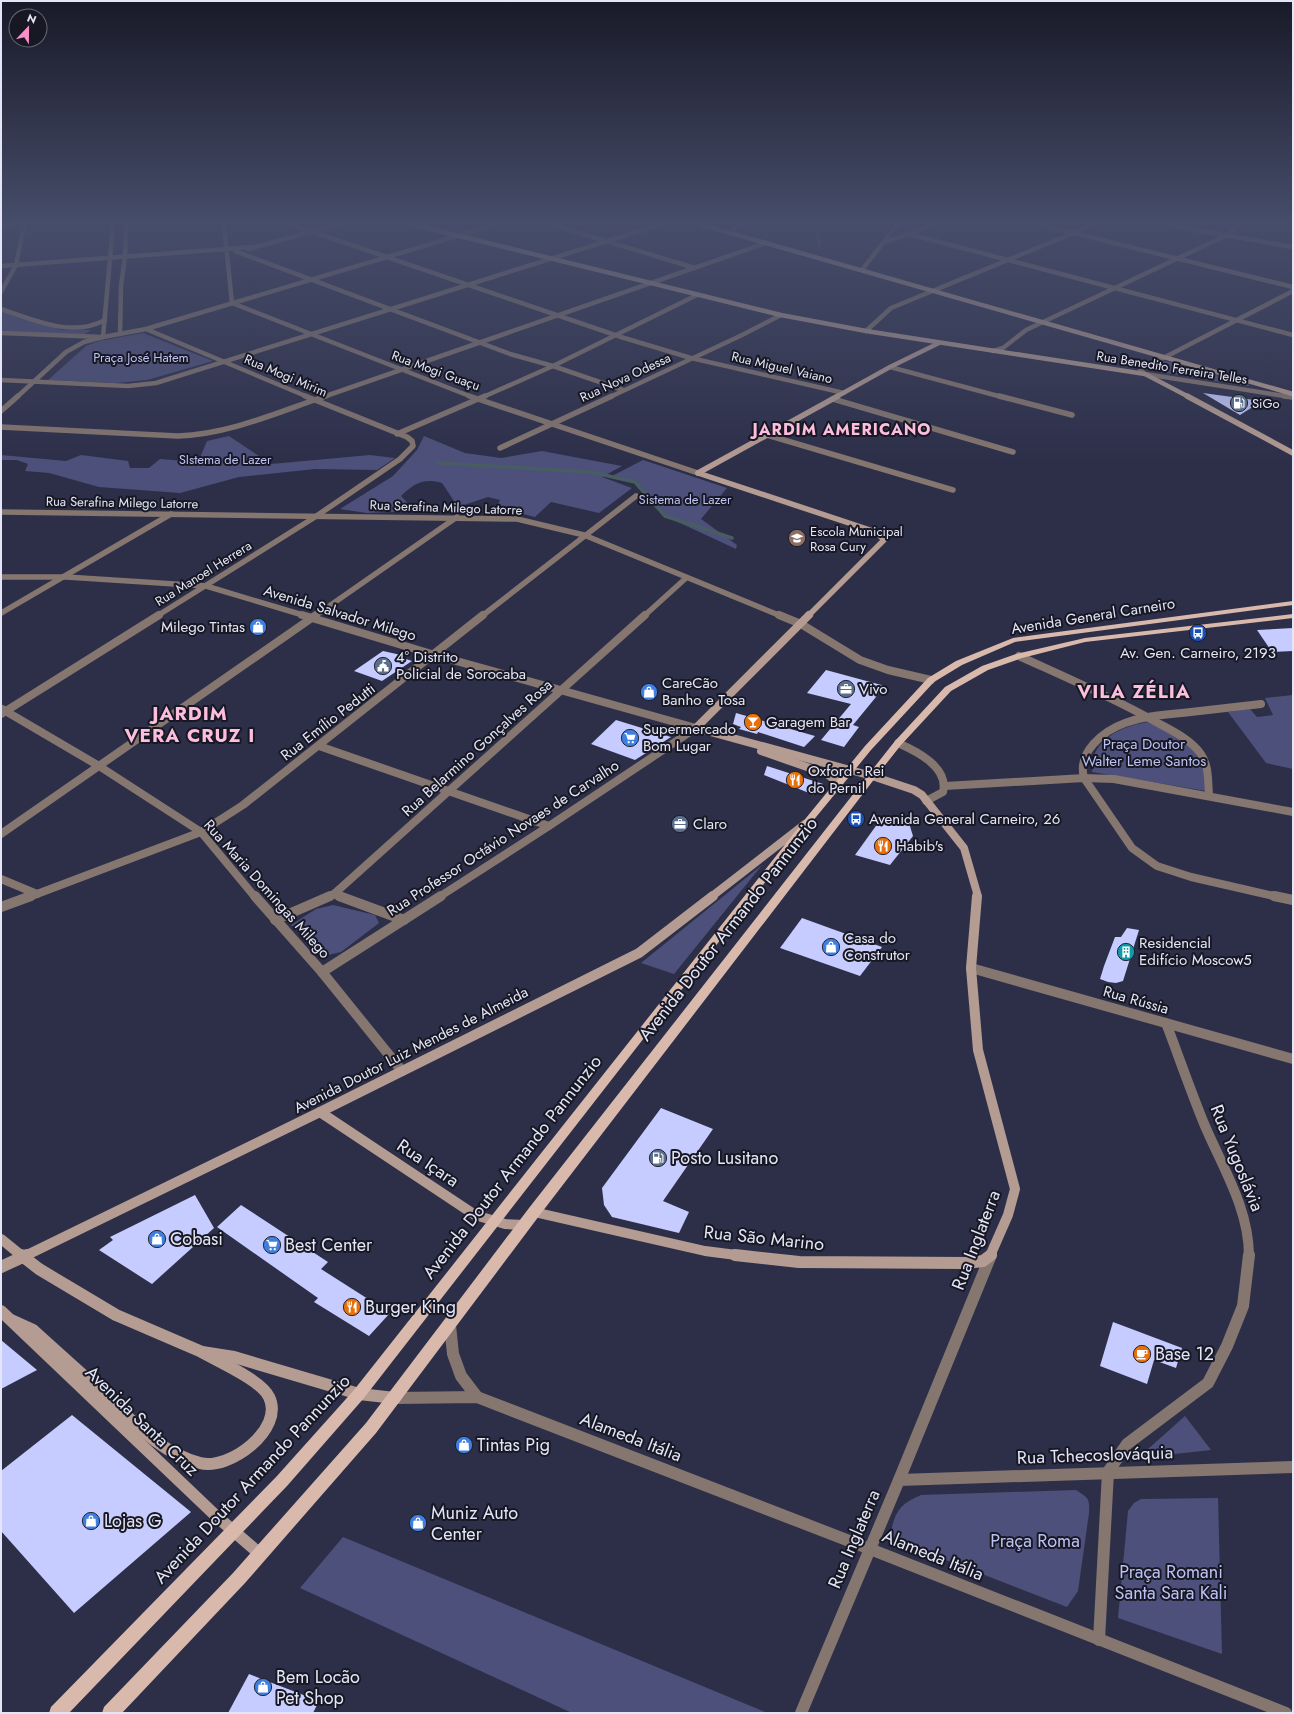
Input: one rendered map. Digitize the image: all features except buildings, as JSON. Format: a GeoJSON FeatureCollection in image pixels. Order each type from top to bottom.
{"type":"FeatureCollection","features":[{"type":"Feature","properties":{"kind":"main road","name":"Rua Benedito Ferreira Telles"},"geometry":{"type":"LineString","coordinates":[[738,305],[780,315],[866,331],[1145,374]]}},
{"type":"Feature","properties":{"kind":"main road"},"geometry":{"type":"LineString","coordinates":[[985,305],[1293,395]]}},
{"type":"Feature","properties":{"kind":"main road"},"geometry":{"type":"LineString","coordinates":[[698,473],[890,367],[939,343]]}},
{"type":"Feature","properties":{"kind":"main road"},"geometry":{"type":"LineString","coordinates":[[1145,374],[1293,453]]}},
{"type":"Feature","properties":{"kind":"main road","name":"Rua Professor Octávio Novaes de Carvalho"},"geometry":{"type":"LineString","coordinates":[[696,728],[884,540],[876,532],[698,473]]}},
{"type":"Feature","properties":{"kind":"main road","name":"Avenida General Carneiro"},"geometry":{"type":"LineString","coordinates":[[850,770],[881,733],[931,680],[959,662],[1013,640],[1293,603]]}},
{"type":"Feature","properties":{"kind":"main road","name":"Avenida General Carneiro"},"geometry":{"type":"LineString","coordinates":[[872,776],[898,742],[948,689],[985,668],[1019,656],[1085,640],[1293,616]]}},
{"type":"Feature","properties":{"kind":"main road"},"geometry":{"type":"LineString","coordinates":[[696,728],[827,774],[839,783]]}},
{"type":"Feature","properties":{"kind":"main road","name":"Avenida Salvador Milego"},"geometry":{"type":"LineString","coordinates":[[696,728],[850,770]]}},
{"type":"Feature","properties":{"kind":"main road","name":"Rua Inglaterra"},"geometry":{"type":"LineString","coordinates":[[850,770],[914,790],[926,801],[964,848],[977,893],[971,968],[978,1050],[1015,1189],[1008,1214],[991,1255]]}},
{"type":"Feature","properties":{"kind":"main road","name":"Avenida Doutor Armando Pannunzio"},"geometry":{"type":"LineString","coordinates":[[57,1713],[282,1482],[359,1394],[809,820],[850,770]]}},
{"type":"Feature","properties":{"kind":"main road","name":"Avenida Doutor Armando Pannunzio"},"geometry":{"type":"LineString","coordinates":[[110,1713],[260,1554],[371,1428],[524,1225],[872,776]]}},
{"type":"Feature","properties":{"kind":"main road","name":"Avenida Doutor Luiz Mendes de Almeida"},"geometry":{"type":"LineString","coordinates":[[1,1267],[320,1112],[639,952],[809,820]]}},
{"type":"Feature","properties":{"kind":"main road","name":"Rua Içara"},"geometry":{"type":"LineString","coordinates":[[320,1112],[475,1215],[510,1226],[524,1225]]}},
{"type":"Feature","properties":{"kind":"main road","name":"Rua São Marino"},"geometry":{"type":"LineString","coordinates":[[534,1212],[705,1251],[799,1262],[966,1263],[983,1261],[991,1255]]}},
{"type":"Feature","properties":{"kind":"main road"},"geometry":{"type":"LineString","coordinates":[[1,1239],[39,1269],[116,1315],[202,1352],[261,1385],[268,1391],[272,1400],[268,1427],[256,1442],[238,1455],[221,1462],[203,1464],[163,1448],[34,1330],[11,1320]]}},
{"type":"Feature","properties":{"kind":"main road","name":"Avenida Santa Cruz"},"geometry":{"type":"LineString","coordinates":[[1,1311],[234,1532],[260,1554]]}},
{"type":"Feature","properties":{"kind":"main road"},"geometry":{"type":"LineString","coordinates":[[202,1352],[234,1358],[359,1394],[395,1398]]}},
{"type":"Feature","properties":{"kind":"street"},"geometry":{"type":"LineString","coordinates":[[103,337],[107,305]]}},
{"type":"Feature","properties":{"kind":"street"},"geometry":{"type":"LineString","coordinates":[[120,334],[121,305]]}},
{"type":"Feature","properties":{"kind":"street"},"geometry":{"type":"LineString","coordinates":[[66,352],[84,342],[146,329],[225,305]]}},
{"type":"Feature","properties":{"kind":"street","name":"Rua Mogi Guaçu"},"geometry":{"type":"LineString","coordinates":[[237,305],[402,370],[550,424],[698,473]]}},
{"type":"Feature","properties":{"kind":"street"},"geometry":{"type":"LineString","coordinates":[[385,305],[510,354],[553,366],[623,390]]}},
{"type":"Feature","properties":{"kind":"street"},"geometry":{"type":"LineString","coordinates":[[1,380],[136,386],[167,380],[403,305]]}},
{"type":"Feature","properties":{"kind":"street","name":"Rua Miguel Vaiano"},"geometry":{"type":"LineString","coordinates":[[525,305],[691,358],[844,392]]}},
{"type":"Feature","properties":{"kind":"street"},"geometry":{"type":"LineString","coordinates":[[1,427],[178,436],[201,435],[230,430],[589,305]]}},
{"type":"Feature","properties":{"kind":"street"},"geometry":{"type":"LineString","coordinates":[[398,434],[553,366],[677,305]]}},
{"type":"Feature","properties":{"kind":"street"},"geometry":{"type":"LineString","coordinates":[[866,331],[891,308],[898,305]]}},
{"type":"Feature","properties":{"kind":"street"},"geometry":{"type":"LineString","coordinates":[[994,351],[1003,348],[1026,330],[1081,305]]}},
{"type":"Feature","properties":{"kind":"street"},"geometry":{"type":"LineString","coordinates":[[1180,305],[1293,335]]}},
{"type":"Feature","properties":{"kind":"street"},"geometry":{"type":"LineString","coordinates":[[1145,374],[1140,371],[1142,368],[1265,305]]}},
{"type":"Feature","properties":{"kind":"street"},"geometry":{"type":"LineString","coordinates":[[1,309],[64,327],[91,326],[105,322]]}},
{"type":"Feature","properties":{"kind":"street","name":"Rua Nova Odessa"},"geometry":{"type":"LineString","coordinates":[[500,448],[780,315]]}},
{"type":"Feature","properties":{"kind":"street"},"geometry":{"type":"LineString","coordinates":[[71,336],[95,333],[102,328],[105,322]]}},
{"type":"Feature","properties":{"kind":"street","name":"Rua Mogi Mirim"},"geometry":{"type":"LineString","coordinates":[[146,329],[398,434],[412,441],[413,446]]}},
{"type":"Feature","properties":{"kind":"street"},"geometry":{"type":"LineString","coordinates":[[1,333],[103,337]]}},
{"type":"Feature","properties":{"kind":"street"},"geometry":{"type":"LineString","coordinates":[[1,412],[66,352],[76,339],[71,336]]}},
{"type":"Feature","properties":{"kind":"street"},"geometry":{"type":"LineString","coordinates":[[890,367],[1072,415]]}},
{"type":"Feature","properties":{"kind":"street","name":"Rua Benedito Ferreira Telles"},"geometry":{"type":"LineString","coordinates":[[1145,374],[1293,395]]}},
{"type":"Feature","properties":{"kind":"street"},"geometry":{"type":"LineString","coordinates":[[833,399],[1013,452]]}},
{"type":"Feature","properties":{"kind":"street"},"geometry":{"type":"LineString","coordinates":[[767,435],[953,490]]}},
{"type":"Feature","properties":{"kind":"street","name":"Rua Manoel Herrera"},"geometry":{"type":"LineString","coordinates":[[2,711],[206,586],[315,517],[400,460],[413,446]]}},
{"type":"Feature","properties":{"kind":"street","name":"Rua Emílio Pedutti"},"geometry":{"type":"LineString","coordinates":[[1,907],[201,832],[243,805],[584,535],[636,496]]}},
{"type":"Feature","properties":{"kind":"street","name":"Rua Serafina Milego Latorre"},"geometry":{"type":"LineString","coordinates":[[1,512],[517,519],[584,535],[801,624],[860,660],[888,670],[931,680]]}},
{"type":"Feature","properties":{"kind":"street"},"geometry":{"type":"LineString","coordinates":[[1,614],[172,514]]}},
{"type":"Feature","properties":{"kind":"street"},"geometry":{"type":"LineString","coordinates":[[1,834],[457,517]]}},
{"type":"Feature","properties":{"kind":"street","name":"Avenida Salvador Milego"},"geometry":{"type":"LineString","coordinates":[[1,577],[66,577],[206,586],[435,654],[696,728]]}},
{"type":"Feature","properties":{"kind":"street","name":"Rua Belarmino Gonçalves Rosa"},"geometry":{"type":"LineString","coordinates":[[275,920],[334,894],[686,578]]}},
{"type":"Feature","properties":{"kind":"street"},"geometry":{"type":"LineString","coordinates":[[1019,656],[1147,716],[1186,740],[1200,753],[1208,775],[1209,795]]}},
{"type":"Feature","properties":{"kind":"street"},"geometry":{"type":"LineString","coordinates":[[1261,704],[1147,716],[1125,723],[1105,733],[1087,751],[1082,770],[1084,778],[1132,848],[1157,866],[1191,877],[1293,900]]}},
{"type":"Feature","properties":{"kind":"street","name":"Rua Maria Domingas Milego"},"geometry":{"type":"LineString","coordinates":[[2,711],[99,766],[201,832],[275,920],[322,972],[402,1071]]}},
{"type":"Feature","properties":{"kind":"street","name":"Rua Professor Octávio Novaes de Carvalho"},"geometry":{"type":"LineString","coordinates":[[322,972],[549,826],[696,728]]}},
{"type":"Feature","properties":{"kind":"street"},"geometry":{"type":"LineString","coordinates":[[898,742],[924,755],[933,762],[945,786],[943,792],[926,801]]}},
{"type":"Feature","properties":{"kind":"street"},"geometry":{"type":"LineString","coordinates":[[319,746],[549,826]]}},
{"type":"Feature","properties":{"kind":"street"},"geometry":{"type":"LineString","coordinates":[[945,786],[1084,778],[1114,779],[1209,795],[1293,812]]}},
{"type":"Feature","properties":{"kind":"street"},"geometry":{"type":"LineString","coordinates":[[1,879],[37,894]]}},
{"type":"Feature","properties":{"kind":"street"},"geometry":{"type":"LineString","coordinates":[[334,894],[404,920]]}},
{"type":"Feature","properties":{"kind":"street","name":"Rua Rússia"},"geometry":{"type":"LineString","coordinates":[[971,968],[1293,1059]]}},
{"type":"Feature","properties":{"kind":"street","name":"Rua Yugoslávia"},"geometry":{"type":"LineString","coordinates":[[1099,1640],[1108,1472],[1126,1444],[1208,1383],[1227,1346],[1243,1306],[1249,1262],[1248,1239],[1243,1211],[1205,1125],[1166,1023]]}},
{"type":"Feature","properties":{"kind":"street","name":"Rua Inglaterra"},"geometry":{"type":"LineString","coordinates":[[801,1713],[899,1480],[991,1255]]}},
{"type":"Feature","properties":{"kind":"street"},"geometry":{"type":"LineString","coordinates":[[450,1325],[453,1354],[461,1376],[477,1397]]}},
{"type":"Feature","properties":{"kind":"street","name":"Alameda Itália"},"geometry":{"type":"LineString","coordinates":[[395,1398],[477,1397],[870,1549],[1286,1713]]}},
{"type":"Feature","properties":{"kind":"street","name":"Rua Tchecoslováquia"},"geometry":{"type":"LineString","coordinates":[[899,1480],[1293,1467]]}},
{"type":"Feature","properties":{"kind":"green space"},"geometry":{"type":"Polygon","coordinates":[[[1,311],[61,330],[91,330],[85,334],[78,335],[1,331],[1,311]]]}},
{"type":"Feature","properties":{"kind":"green space","name":"Praça José Hatem"},"geometry":{"type":"Polygon","coordinates":[[[143,333],[213,361],[147,380],[116,383],[48,380],[86,346],[99,341],[143,333]]]}},
{"type":"Feature","properties":{"kind":"green space"},"geometry":{"type":"Polygon","coordinates":[[[1166,361],[1248,384],[1249,386],[1148,370],[1161,362],[1166,361]]]}},
{"type":"Feature","properties":{"kind":"green space","name":"SIstema de Lazer"},"geometry":{"type":"Polygon","coordinates":[[[229,436],[271,464],[370,455],[395,458],[377,470],[315,469],[239,477],[180,493],[99,487],[49,473],[25,471],[28,464],[17,460],[1,460],[1,455],[66,461],[81,455],[128,461],[130,468],[149,468],[160,459],[198,462],[207,441],[229,436]]]}},
{"type":"Feature","properties":{"kind":"green space"},"geometry":{"type":"Polygon","coordinates":[[[424,436],[465,453],[501,458],[542,451],[622,466],[602,477],[632,488],[599,513],[551,502],[535,517],[497,507],[500,500],[488,497],[458,507],[442,483],[430,481],[424,481],[415,485],[401,496],[415,511],[367,513],[340,509],[393,476],[417,450],[424,436]]]}},
{"type":"Feature","properties":{"kind":"green space","name":"Sistema de Lazer"},"geometry":{"type":"Polygon","coordinates":[[[643,460],[727,488],[701,519],[737,545],[736,549],[665,516],[635,482],[612,476],[643,460]]]}},
{"type":"Feature","properties":{"kind":"green space"},"geometry":{"type":"Polygon","coordinates":[[[1293,695],[1293,769],[1266,763],[1228,712],[1250,709],[1257,717],[1273,715],[1265,698],[1293,695]]]}},
{"type":"Feature","properties":{"kind":"green space","name":"Praça Doutor Walter Leme Santos"},"geometry":{"type":"Polygon","coordinates":[[[1148,722],[1175,736],[1195,750],[1203,767],[1206,791],[1092,772],[1094,755],[1104,741],[1125,728],[1148,722]]]}},
{"type":"Feature","properties":{"kind":"green space"},"geometry":{"type":"Polygon","coordinates":[[[762,865],[674,974],[641,963],[762,865]]]}},
{"type":"Feature","properties":{"kind":"green space"},"geometry":{"type":"Polygon","coordinates":[[[333,905],[375,915],[379,923],[341,952],[324,956],[291,925],[316,909],[333,905]]]}},
{"type":"Feature","properties":{"kind":"green space"},"geometry":{"type":"Polygon","coordinates":[[[1185,1416],[1211,1450],[1138,1458],[1185,1416]]]}},
{"type":"Feature","properties":{"kind":"green space","name":"Praça Roma"},"geometry":{"type":"Polygon","coordinates":[[[1076,1490],[1087,1499],[1089,1504],[1089,1513],[1078,1591],[1067,1607],[897,1541],[891,1535],[892,1527],[899,1510],[903,1505],[921,1495],[1076,1490]]]}},
{"type":"Feature","properties":{"kind":"green space","name":"Praça Romani Santa Sara Kali"},"geometry":{"type":"Polygon","coordinates":[[[1218,1498],[1222,1654],[1118,1618],[1128,1511],[1134,1503],[1141,1499],[1218,1498]]]}},
{"type":"Feature","properties":{"kind":"green space"},"geometry":{"type":"Polygon","coordinates":[[[343,1537],[765,1713],[572,1713],[300,1588],[343,1537]]]}},
{"type":"Feature","properties":{"kind":"waterway"},"geometry":{"type":"LineString","coordinates":[[438,463],[591,472],[635,482],[665,516],[732,538]]}},
{"type":"Feature","properties":{"kind":"place","name":"SiGo"},"geometry":{"type":"Point","coordinates":[1239,403]}},
{"type":"Feature","properties":{"kind":"place","name":"Escola Municipal Rosa Cury"},"geometry":{"type":"Point","coordinates":[797,538]}},
{"type":"Feature","properties":{"kind":"place","name":"Milego Tintas"},"geometry":{"type":"Point","coordinates":[258,627]}},
{"type":"Feature","properties":{"kind":"place","name":"Av. Gen. Carneiro, 2193"},"geometry":{"type":"Point","coordinates":[1198,633]}},
{"type":"Feature","properties":{"kind":"place","name":"4º Distrito Policial de Sorocaba"},"geometry":{"type":"Point","coordinates":[383,666]}},
{"type":"Feature","properties":{"kind":"place","name":"Vivo"},"geometry":{"type":"Point","coordinates":[846,689]}},
{"type":"Feature","properties":{"kind":"place","name":"CareCão Banho e Tosa"},"geometry":{"type":"Point","coordinates":[649,692]}},
{"type":"Feature","properties":{"kind":"place","name":"Garagem Bar"},"geometry":{"type":"Point","coordinates":[753,722]}},
{"type":"Feature","properties":{"kind":"place","name":"Supermercado Bom Lugar"},"geometry":{"type":"Point","coordinates":[630,738]}},
{"type":"Feature","properties":{"kind":"place","name":"Oxford - Rei do Pernil"},"geometry":{"type":"Point","coordinates":[795,780]}},
{"type":"Feature","properties":{"kind":"place","name":"Avenida General Carneiro, 26"},"geometry":{"type":"Point","coordinates":[856,819]}},
{"type":"Feature","properties":{"kind":"place","name":"Claro"},"geometry":{"type":"Point","coordinates":[680,824]}},
{"type":"Feature","properties":{"kind":"place","name":"Habib's"},"geometry":{"type":"Point","coordinates":[883,846]}},
{"type":"Feature","properties":{"kind":"place","name":"Casa do Construtor"},"geometry":{"type":"Point","coordinates":[831,947]}},
{"type":"Feature","properties":{"kind":"place","name":"Residencial Edifício Moscow5"},"geometry":{"type":"Point","coordinates":[1126,952]}},
{"type":"Feature","properties":{"kind":"place","name":"Posto Lusitano"},"geometry":{"type":"Point","coordinates":[658,1158]}},
{"type":"Feature","properties":{"kind":"place","name":"Cobasi"},"geometry":{"type":"Point","coordinates":[157,1239]}},
{"type":"Feature","properties":{"kind":"place","name":"Best Center"},"geometry":{"type":"Point","coordinates":[272,1245]}},
{"type":"Feature","properties":{"kind":"place","name":"Burger King"},"geometry":{"type":"Point","coordinates":[352,1307]}},
{"type":"Feature","properties":{"kind":"place","name":"Base 12"},"geometry":{"type":"Point","coordinates":[1142,1354]}},
{"type":"Feature","properties":{"kind":"place","name":"Tintas Pig"},"geometry":{"type":"Point","coordinates":[464,1445]}},
{"type":"Feature","properties":{"kind":"place","name":"Lojas G"},"geometry":{"type":"Point","coordinates":[91,1521]}},
{"type":"Feature","properties":{"kind":"place","name":"Muniz Auto Center"},"geometry":{"type":"Point","coordinates":[418,1523]}},
{"type":"Feature","properties":{"kind":"place","name":"Bem Locão Pet Shop"},"geometry":{"type":"Point","coordinates":[263,1687]}},
{"type":"Feature","properties":{"kind":"district","name":"JARDIM AMERICANO"},"geometry":{"type":"Point","coordinates":[842,429]}},
{"type":"Feature","properties":{"kind":"district","name":"VILA ZÉLIA"},"geometry":{"type":"Point","coordinates":[1134,691]}},
{"type":"Feature","properties":{"kind":"district","name":"JARDIM VERA CRUZ I"},"geometry":{"type":"Point","coordinates":[190,724]}}]}
